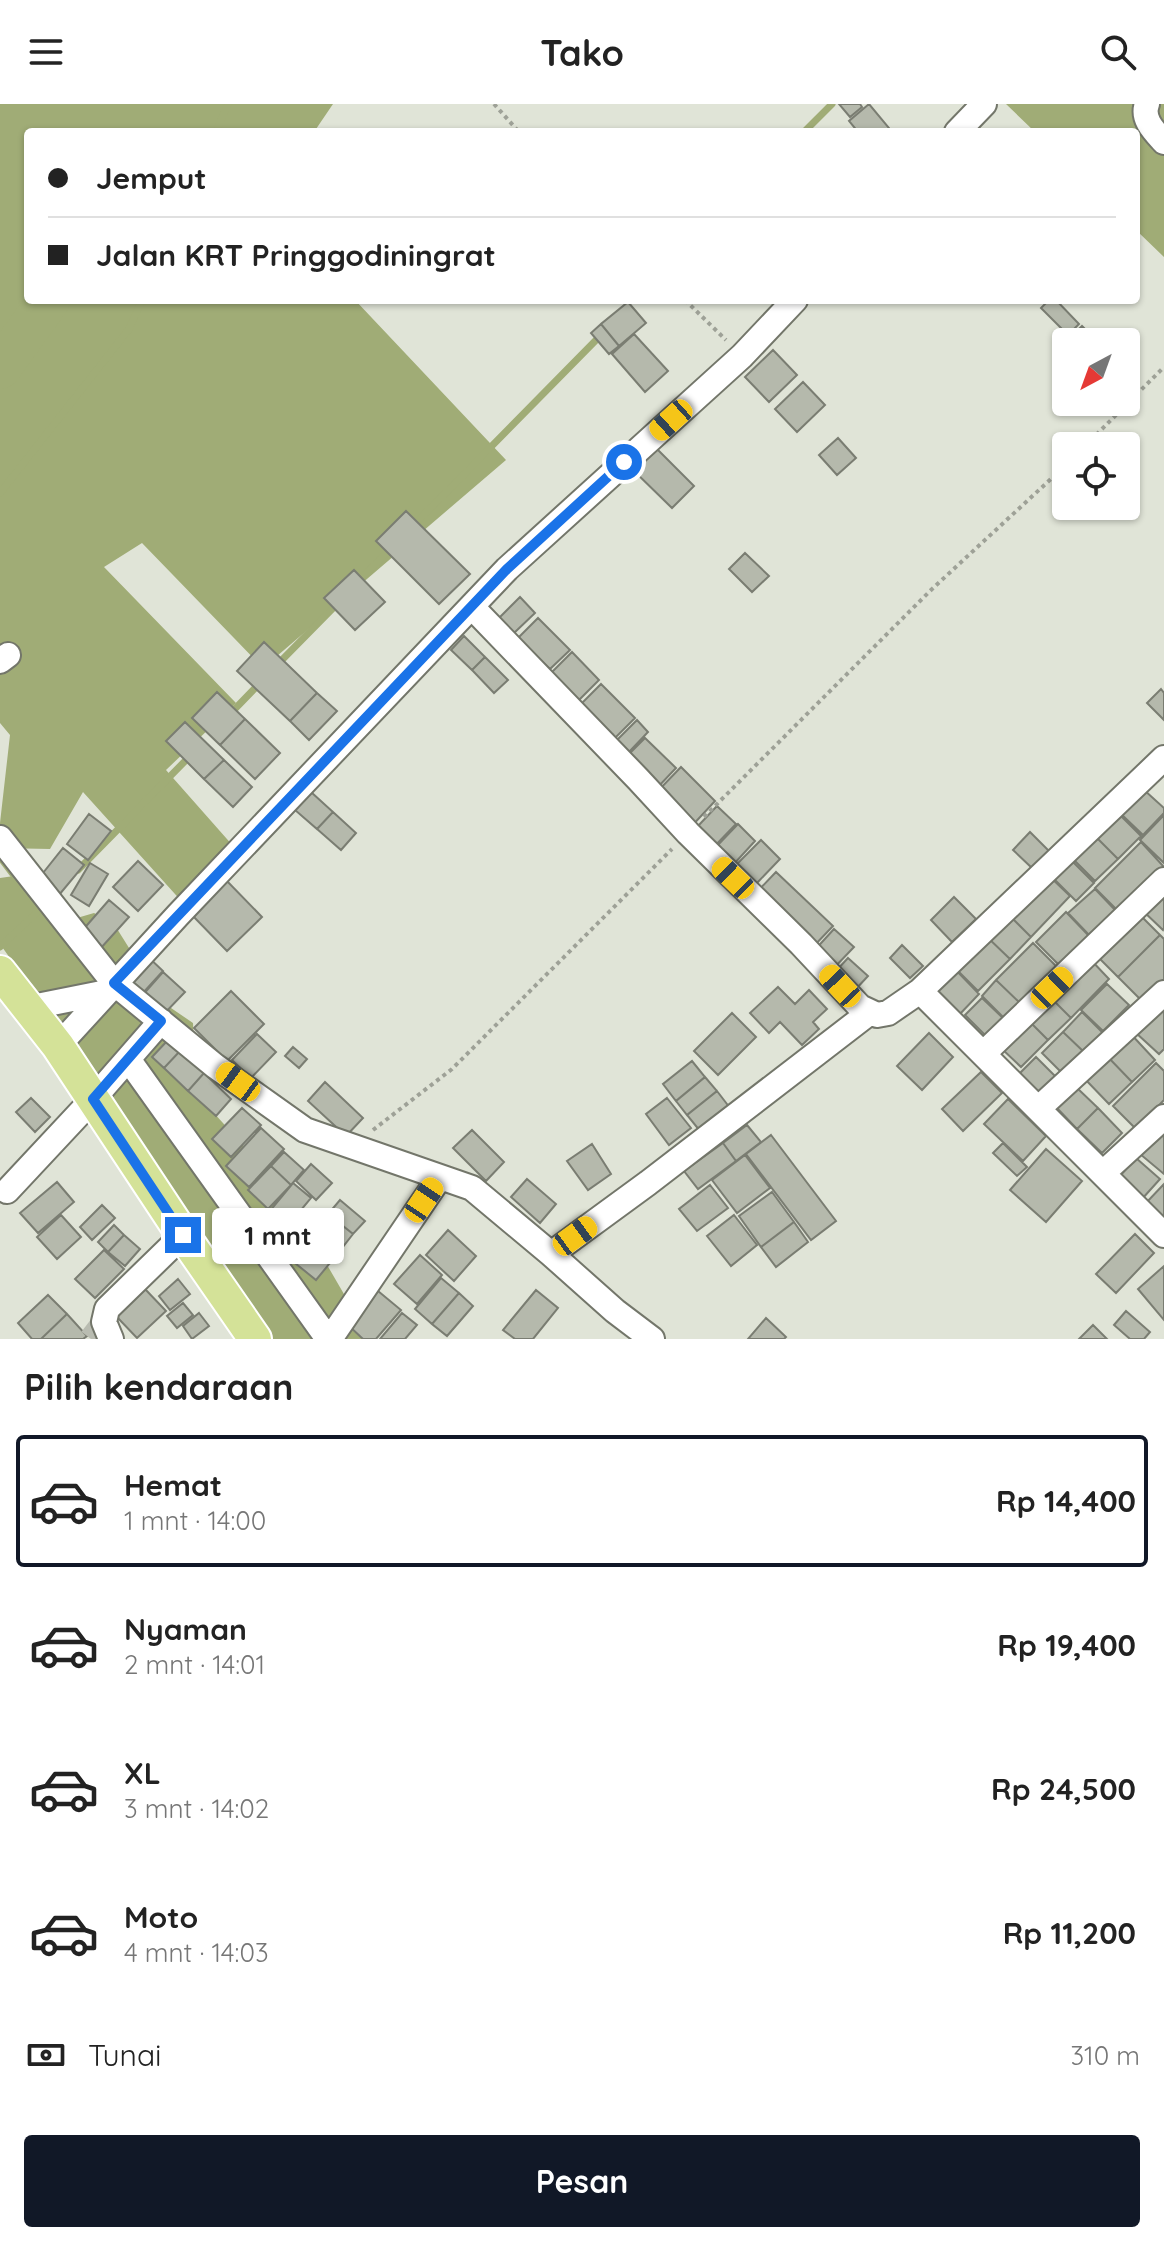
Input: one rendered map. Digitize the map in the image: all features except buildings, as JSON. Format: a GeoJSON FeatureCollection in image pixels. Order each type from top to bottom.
{"type":"FeatureCollection","features":[{"type":"Feature","properties":{"kind":"main road"},"geometry":{"type":"LineString","coordinates":[[0,972],[58,1046],[255,1339]]}},
{"type":"Feature","properties":{"kind":"street"},"geometry":{"type":"LineString","coordinates":[[961,128],[984,104]]}},
{"type":"Feature","properties":{"kind":"street"},"geometry":{"type":"LineString","coordinates":[[1147,104],[1144,111],[1146,118],[1164,142]]}},
{"type":"Feature","properties":{"kind":"street"},"geometry":{"type":"LineString","coordinates":[[58,1046],[507,569],[742,356],[791,304]]}},
{"type":"Feature","properties":{"kind":"street"},"geometry":{"type":"LineString","coordinates":[[472,607],[860,1007],[877,1015],[888,1013],[920,991],[1159,772]]}},
{"type":"Feature","properties":{"kind":"street"},"geometry":{"type":"LineString","coordinates":[[0,838],[111,988],[161,1021],[215,1066],[305,1130],[472,1188],[652,1339]]}},
{"type":"Feature","properties":{"kind":"street"},"geometry":{"type":"LineString","coordinates":[[984,1053],[1164,880]]}},
{"type":"Feature","properties":{"kind":"street"},"geometry":{"type":"LineString","coordinates":[[27,1008],[111,988]]}},
{"type":"Feature","properties":{"kind":"street"},"geometry":{"type":"LineString","coordinates":[[920,991],[1164,1235]]}},
{"type":"Feature","properties":{"kind":"street"},"geometry":{"type":"LineString","coordinates":[[1039,1108],[1164,993]]}},
{"type":"Feature","properties":{"kind":"street"},"geometry":{"type":"LineString","coordinates":[[551,1254],[869,1013]]}},
{"type":"Feature","properties":{"kind":"street"},"geometry":{"type":"LineString","coordinates":[[7,1191],[161,1021]]}},
{"type":"Feature","properties":{"kind":"street"},"geometry":{"type":"LineString","coordinates":[[128,1059],[329,1339],[440,1177]]}},
{"type":"Feature","properties":{"kind":"street"},"geometry":{"type":"LineString","coordinates":[[1103,1173],[1163,1119]]}},
{"type":"Feature","properties":{"kind":"street"},"geometry":{"type":"LineString","coordinates":[[111,1339],[104,1322],[107,1309],[183,1235]]}},
{"type":"Feature","properties":{"kind":"path"},"geometry":{"type":"LineString","coordinates":[[494,104],[515,128]]}},
{"type":"Feature","properties":{"kind":"path"},"geometry":{"type":"LineString","coordinates":[[689,304],[742,356]]}},
{"type":"Feature","properties":{"kind":"path"},"geometry":{"type":"LineString","coordinates":[[1099,432],[1164,367]]}},
{"type":"Feature","properties":{"kind":"path"},"geometry":{"type":"LineString","coordinates":[[353,1147],[397,1109],[452,1069],[931,590],[1052,478]]}},
{"type":"Feature","properties":{"kind":"shaded area"},"geometry":{"type":"Polygon","coordinates":[[[0,104],[333,104],[317,128],[24,128],[24,304],[359,304],[506,460],[263,668],[142,543],[104,567],[236,703],[166,770],[234,847],[184,904],[83,792],[50,849],[0,848],[10,735],[0,723],[0,104]]]}},
{"type":"Feature","properties":{"kind":"shaded area"},"geometry":{"type":"Polygon","coordinates":[[[1006,104],[1164,104],[1164,257],[1140,234],[1140,128],[1031,128],[1006,104]]]}},
{"type":"Feature","properties":{"kind":"shaded area"},"geometry":{"type":"Polygon","coordinates":[[[14,876],[53,925],[94,913],[114,924],[171,1008],[193,1023],[195,1069],[213,1112],[261,1165],[291,1233],[319,1251],[370,1339],[271,1339],[114,1105],[0,944],[0,878],[14,876]]]}},
{"type":"Feature","properties":{"kind":"waterway"},"geometry":{"type":"LineString","coordinates":[[218,128],[228,104]]}},
{"type":"Feature","properties":{"kind":"waterway"},"geometry":{"type":"LineString","coordinates":[[808,128],[832,104]]}},
{"type":"Feature","properties":{"kind":"waterway"},"geometry":{"type":"LineString","coordinates":[[0,368],[46,304]]}},
{"type":"Feature","properties":{"kind":"waterway"},"geometry":{"type":"LineString","coordinates":[[0,493],[129,329],[140,304]]}},
{"type":"Feature","properties":{"kind":"waterway"},"geometry":{"type":"LineString","coordinates":[[413,526],[601,335]]}},
{"type":"Feature","properties":{"kind":"waterway"},"geometry":{"type":"LineString","coordinates":[[357,583],[393,546]]}},
{"type":"Feature","properties":{"kind":"waterway"},"geometry":{"type":"LineString","coordinates":[[276,666],[340,601]]}},
{"type":"Feature","properties":{"kind":"waterway"},"geometry":{"type":"LineString","coordinates":[[229,715],[259,684]]}},
{"type":"Feature","properties":{"kind":"waterway"},"geometry":{"type":"LineString","coordinates":[[78,870],[190,756]]}},
{"type":"Feature","properties":{"kind":"waterway"},"geometry":{"type":"LineString","coordinates":[[0,857],[40,910]]}},
{"type":"Feature","properties":{"kind":"waterway"},"geometry":{"type":"LineString","coordinates":[[0,947],[45,905]]}},
{"type":"Feature","properties":{"kind":"tunnel"},"geometry":{"type":"LineString","coordinates":[[91,1339],[104,1322]]}},
{"type":"Feature","properties":{"kind":"route"},"geometry":{"type":"LineString","coordinates":[[183,1235],[93,1099],[161,1021],[114,983],[507,569],[624,462]]}}]}
